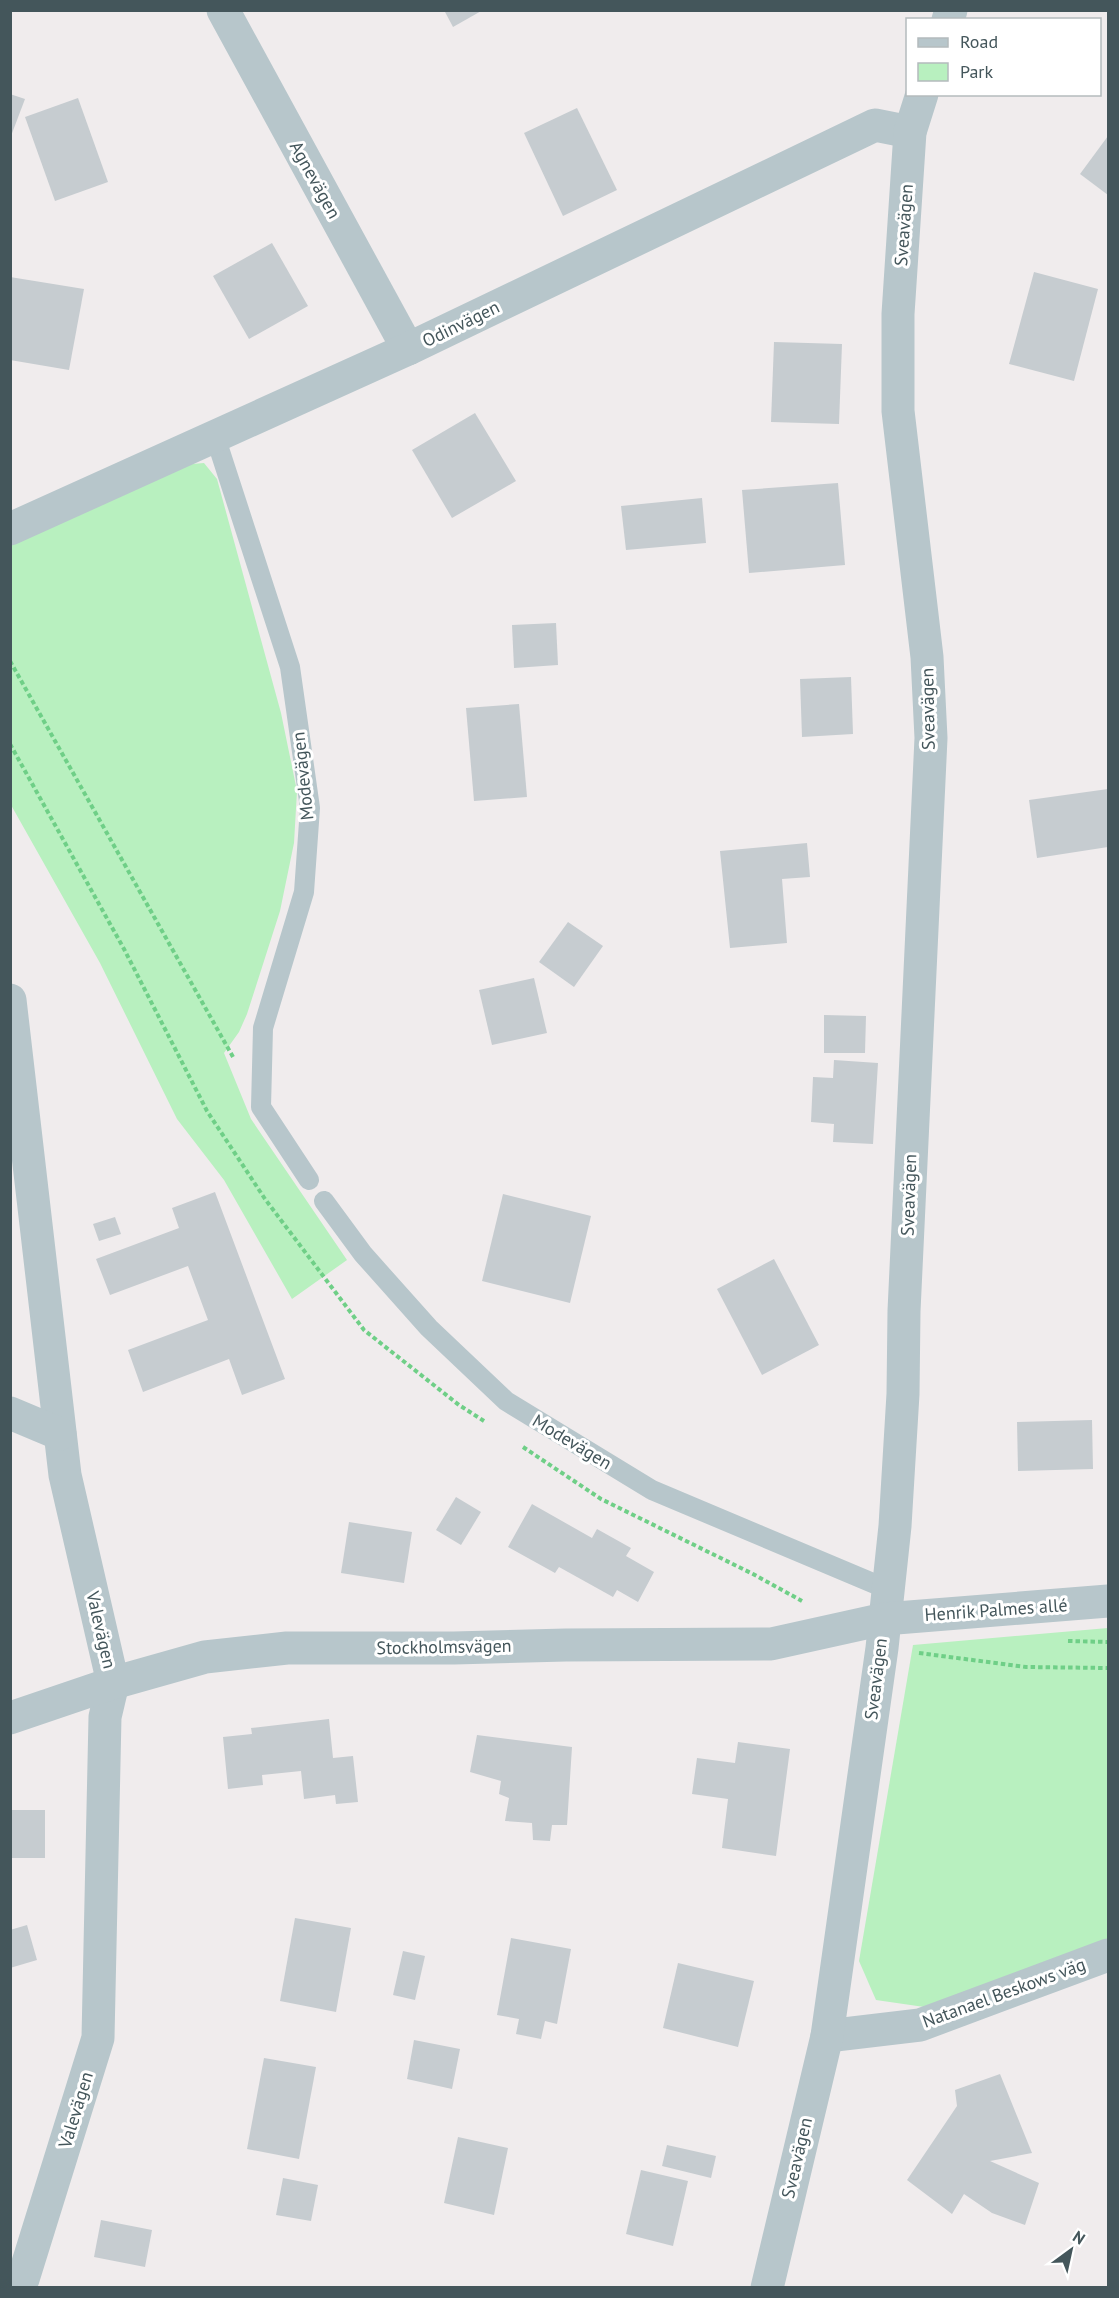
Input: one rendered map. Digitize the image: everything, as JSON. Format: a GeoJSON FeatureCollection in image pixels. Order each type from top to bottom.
{"type":"FeatureCollection","features":[{"type":"Feature","properties":{"kind":"street","name":"Agnevägen"},"geometry":{"type":"LineString","coordinates":[[223,10],[408,349]]}},
{"type":"Feature","properties":{"kind":"street","name":"Sveavägen"},"geometry":{"type":"LineString","coordinates":[[767,2288],[827,2036],[895,1526],[903,1394],[905,1287],[931,738],[927,657],[898,411],[898,314],[910,132],[921,96]]}},
{"type":"Feature","properties":{"kind":"street","name":"Odinvägen"},"geometry":{"type":"LineString","coordinates":[[10,529],[408,349],[875,126],[910,132]]}},
{"type":"Feature","properties":{"kind":"street","name":"Valevägen"},"geometry":{"type":"LineString","coordinates":[[10,1000],[64,1475],[113,1683],[105,1717],[98,2038],[23,2279],[17,2288]]}},
{"type":"Feature","properties":{"kind":"street"},"geometry":{"type":"LineString","coordinates":[[10,1413],[60,1434]]}},
{"type":"Feature","properties":{"kind":"street","name":"Henrik Palmes allé"},"geometry":{"type":"LineString","coordinates":[[884,1618],[1108,1601]]}},
{"type":"Feature","properties":{"kind":"street","name":"Stockholmsvägen"},"geometry":{"type":"LineString","coordinates":[[10,1718],[113,1683],[205,1657],[287,1648],[771,1644],[884,1618]]}},
{"type":"Feature","properties":{"kind":"street","name":"Natanael Beskows väg"},"geometry":{"type":"LineString","coordinates":[[827,2036],[920,2025],[1108,1955]]}},
{"type":"Feature","properties":{"kind":"lane","name":"Modevägen"},"geometry":{"type":"LineString","coordinates":[[215,436],[290,667],[310,808],[304,892],[263,1028],[261,1107]]}},
{"type":"Feature","properties":{"kind":"lane"},"geometry":{"type":"LineString","coordinates":[[261,1107],[309,1180]]}},
{"type":"Feature","properties":{"kind":"lane","name":"Modevägen"},"geometry":{"type":"LineString","coordinates":[[324,1201],[363,1254],[429,1328],[506,1401],[652,1490],[884,1618]]}},
{"type":"Feature","properties":{"kind":"path"},"geometry":{"type":"LineString","coordinates":[[10,661],[261,1107]]}},
{"type":"Feature","properties":{"kind":"path"},"geometry":{"type":"LineString","coordinates":[[884,1618],[1026,1667],[1108,1668]]}},
{"type":"Feature","properties":{"kind":"green space"},"geometry":{"type":"Polygon","coordinates":[[[204,463],[217,479],[281,713],[297,791],[294,843],[280,911],[247,1014],[239,1032],[224,1053],[251,1119],[347,1260],[292,1299],[224,1180],[177,1119],[100,963],[11,805],[10,541],[180,465],[204,463]]]}},
{"type":"Feature","properties":{"kind":"green space"},"geometry":{"type":"Polygon","coordinates":[[[1108,1628],[1108,1939],[938,2009],[876,2000],[859,1961],[913,1645],[1108,1628]]]}},
{"type":"Feature","properties":{"kind":"building"},"geometry":{"type":"Polygon","coordinates":[[[444,10],[483,10],[453,27],[444,10]]]}},
{"type":"Feature","properties":{"kind":"building"},"geometry":{"type":"Polygon","coordinates":[[[10,94],[25,99],[11,136],[10,136],[10,94]]]}},
{"type":"Feature","properties":{"kind":"building"},"geometry":{"type":"Polygon","coordinates":[[[78,98],[108,182],[55,201],[25,117],[78,98]]]}},
{"type":"Feature","properties":{"kind":"building"},"geometry":{"type":"Polygon","coordinates":[[[577,108],[617,190],[563,216],[524,133],[577,108]]]}},
{"type":"Feature","properties":{"kind":"building"},"geometry":{"type":"Polygon","coordinates":[[[1108,136],[1108,195],[1080,174],[1108,136]]]}},
{"type":"Feature","properties":{"kind":"building"},"geometry":{"type":"Polygon","coordinates":[[[272,243],[308,306],[249,339],[213,276],[272,243]]]}},
{"type":"Feature","properties":{"kind":"building"},"geometry":{"type":"Polygon","coordinates":[[[1034,272],[1098,289],[1074,381],[1009,364],[1034,272]]]}},
{"type":"Feature","properties":{"kind":"building"},"geometry":{"type":"Polygon","coordinates":[[[10,277],[84,289],[69,370],[10,360],[10,277]]]}},
{"type":"Feature","properties":{"kind":"building"},"geometry":{"type":"Polygon","coordinates":[[[774,342],[842,344],[839,424],[771,422],[774,342]]]}},
{"type":"Feature","properties":{"kind":"building"},"geometry":{"type":"Polygon","coordinates":[[[475,413],[516,481],[452,518],[412,450],[475,413]]]}},
{"type":"Feature","properties":{"kind":"building"},"geometry":{"type":"Polygon","coordinates":[[[838,483],[845,565],[749,573],[742,490],[838,483]]]}},
{"type":"Feature","properties":{"kind":"building"},"geometry":{"type":"Polygon","coordinates":[[[702,498],[706,543],[626,550],[621,506],[702,498]]]}},
{"type":"Feature","properties":{"kind":"building"},"geometry":{"type":"Polygon","coordinates":[[[556,623],[558,665],[514,668],[512,625],[556,623]]]}},
{"type":"Feature","properties":{"kind":"building"},"geometry":{"type":"Polygon","coordinates":[[[851,677],[853,734],[802,737],[800,679],[851,677]]]}},
{"type":"Feature","properties":{"kind":"building"},"geometry":{"type":"Polygon","coordinates":[[[519,704],[527,797],[474,801],[466,708],[519,704]]]}},
{"type":"Feature","properties":{"kind":"building"},"geometry":{"type":"Polygon","coordinates":[[[1108,789],[1108,847],[1037,858],[1029,800],[1108,789]]]}},
{"type":"Feature","properties":{"kind":"building"},"geometry":{"type":"Polygon","coordinates":[[[807,843],[810,877],[782,879],[787,943],[730,948],[720,851],[807,843]]]}},
{"type":"Feature","properties":{"kind":"building"},"geometry":{"type":"Polygon","coordinates":[[[568,922],[603,946],[574,987],[539,962],[568,922]]]}},
{"type":"Feature","properties":{"kind":"building"},"geometry":{"type":"Polygon","coordinates":[[[534,978],[547,1033],[492,1045],[479,990],[534,978]]]}},
{"type":"Feature","properties":{"kind":"building"},"geometry":{"type":"Polygon","coordinates":[[[824,1015],[866,1016],[865,1053],[824,1053],[824,1015]]]}},
{"type":"Feature","properties":{"kind":"building"},"geometry":{"type":"Polygon","coordinates":[[[834,1060],[878,1063],[873,1144],[833,1142],[834,1124],[811,1122],[813,1077],[833,1078],[834,1060]]]}},
{"type":"Feature","properties":{"kind":"building"},"geometry":{"type":"Polygon","coordinates":[[[215,1192],[285,1379],[242,1395],[229,1359],[143,1392],[128,1350],[208,1320],[188,1266],[110,1295],[96,1259],[179,1228],[172,1208],[215,1192]]]}},
{"type":"Feature","properties":{"kind":"building"},"geometry":{"type":"Polygon","coordinates":[[[503,1194],[591,1216],[570,1303],[482,1281],[503,1194]]]}},
{"type":"Feature","properties":{"kind":"building"},"geometry":{"type":"Polygon","coordinates":[[[115,1217],[121,1234],[99,1241],[93,1224],[115,1217]]]}},
{"type":"Feature","properties":{"kind":"building"},"geometry":{"type":"Polygon","coordinates":[[[774,1259],[819,1345],[762,1375],[717,1289],[774,1259]]]}},
{"type":"Feature","properties":{"kind":"building"},"geometry":{"type":"Polygon","coordinates":[[[1092,1420],[1093,1469],[1018,1471],[1017,1422],[1092,1420]]]}},
{"type":"Feature","properties":{"kind":"building"},"geometry":{"type":"Polygon","coordinates":[[[456,1497],[481,1512],[461,1545],[436,1530],[456,1497]]]}},
{"type":"Feature","properties":{"kind":"building"},"geometry":{"type":"Polygon","coordinates":[[[532,1504],[592,1538],[597,1529],[631,1548],[626,1556],[654,1572],[638,1602],[617,1590],[613,1597],[559,1567],[555,1573],[508,1547],[532,1504]]]}},
{"type":"Feature","properties":{"kind":"building"},"geometry":{"type":"Polygon","coordinates":[[[349,1522],[412,1532],[404,1583],[341,1573],[349,1522]]]}},
{"type":"Feature","properties":{"kind":"building"},"geometry":{"type":"Polygon","coordinates":[[[329,1719],[333,1758],[353,1756],[358,1802],[336,1804],[335,1795],[304,1799],[301,1771],[262,1775],[263,1785],[228,1789],[223,1737],[252,1734],[251,1728],[329,1719]]]}},
{"type":"Feature","properties":{"kind":"building"},"geometry":{"type":"Polygon","coordinates":[[[477,1735],[572,1747],[567,1825],[552,1825],[550,1841],[533,1840],[532,1823],[505,1821],[509,1798],[499,1794],[501,1781],[470,1772],[477,1735]]]}},
{"type":"Feature","properties":{"kind":"building"},"geometry":{"type":"Polygon","coordinates":[[[738,1742],[790,1749],[776,1856],[722,1848],[728,1799],[692,1794],[697,1758],[735,1763],[738,1742]]]}},
{"type":"Feature","properties":{"kind":"building"},"geometry":{"type":"Polygon","coordinates":[[[11,1810],[45,1810],[45,1858],[10,1858],[11,1810]]]}},
{"type":"Feature","properties":{"kind":"building"},"geometry":{"type":"Polygon","coordinates":[[[295,1918],[351,1928],[336,2012],[280,2001],[295,1918]]]}},
{"type":"Feature","properties":{"kind":"building"},"geometry":{"type":"Polygon","coordinates":[[[27,1925],[37,1960],[10,1968],[10,1930],[27,1925]]]}},
{"type":"Feature","properties":{"kind":"building"},"geometry":{"type":"Polygon","coordinates":[[[511,1938],[571,1949],[557,2024],[545,2021],[541,2039],[516,2034],[519,2019],[497,2015],[511,1938]]]}},
{"type":"Feature","properties":{"kind":"building"},"geometry":{"type":"Polygon","coordinates":[[[403,1951],[425,1956],[415,2000],[393,1995],[403,1951]]]}},
{"type":"Feature","properties":{"kind":"building"},"geometry":{"type":"Polygon","coordinates":[[[678,1963],[754,1981],[738,2047],[663,2028],[678,1963]]]}},
{"type":"Feature","properties":{"kind":"building"},"geometry":{"type":"Polygon","coordinates":[[[414,2040],[460,2049],[452,2089],[407,2079],[414,2040]]]}},
{"type":"Feature","properties":{"kind":"building"},"geometry":{"type":"Polygon","coordinates":[[[264,2058],[316,2067],[299,2159],[247,2149],[264,2058]]]}},
{"type":"Feature","properties":{"kind":"building"},"geometry":{"type":"Polygon","coordinates":[[[1000,2074],[1032,2153],[990,2161],[1039,2183],[1025,2225],[992,2213],[964,2194],[952,2214],[907,2180],[957,2106],[955,2090],[1000,2074]]]}},
{"type":"Feature","properties":{"kind":"building"},"geometry":{"type":"Polygon","coordinates":[[[458,2137],[508,2148],[494,2215],[444,2203],[458,2137]]]}},
{"type":"Feature","properties":{"kind":"building"},"geometry":{"type":"Polygon","coordinates":[[[667,2145],[716,2156],[711,2178],[662,2166],[667,2145]]]}},
{"type":"Feature","properties":{"kind":"building"},"geometry":{"type":"Polygon","coordinates":[[[641,2170],[688,2181],[673,2246],[626,2234],[641,2170]]]}},
{"type":"Feature","properties":{"kind":"building"},"geometry":{"type":"Polygon","coordinates":[[[283,2178],[318,2185],[311,2221],[276,2215],[283,2178]]]}},
{"type":"Feature","properties":{"kind":"building"},"geometry":{"type":"Polygon","coordinates":[[[101,2220],[152,2230],[145,2267],[94,2257],[101,2220]]]}}]}
